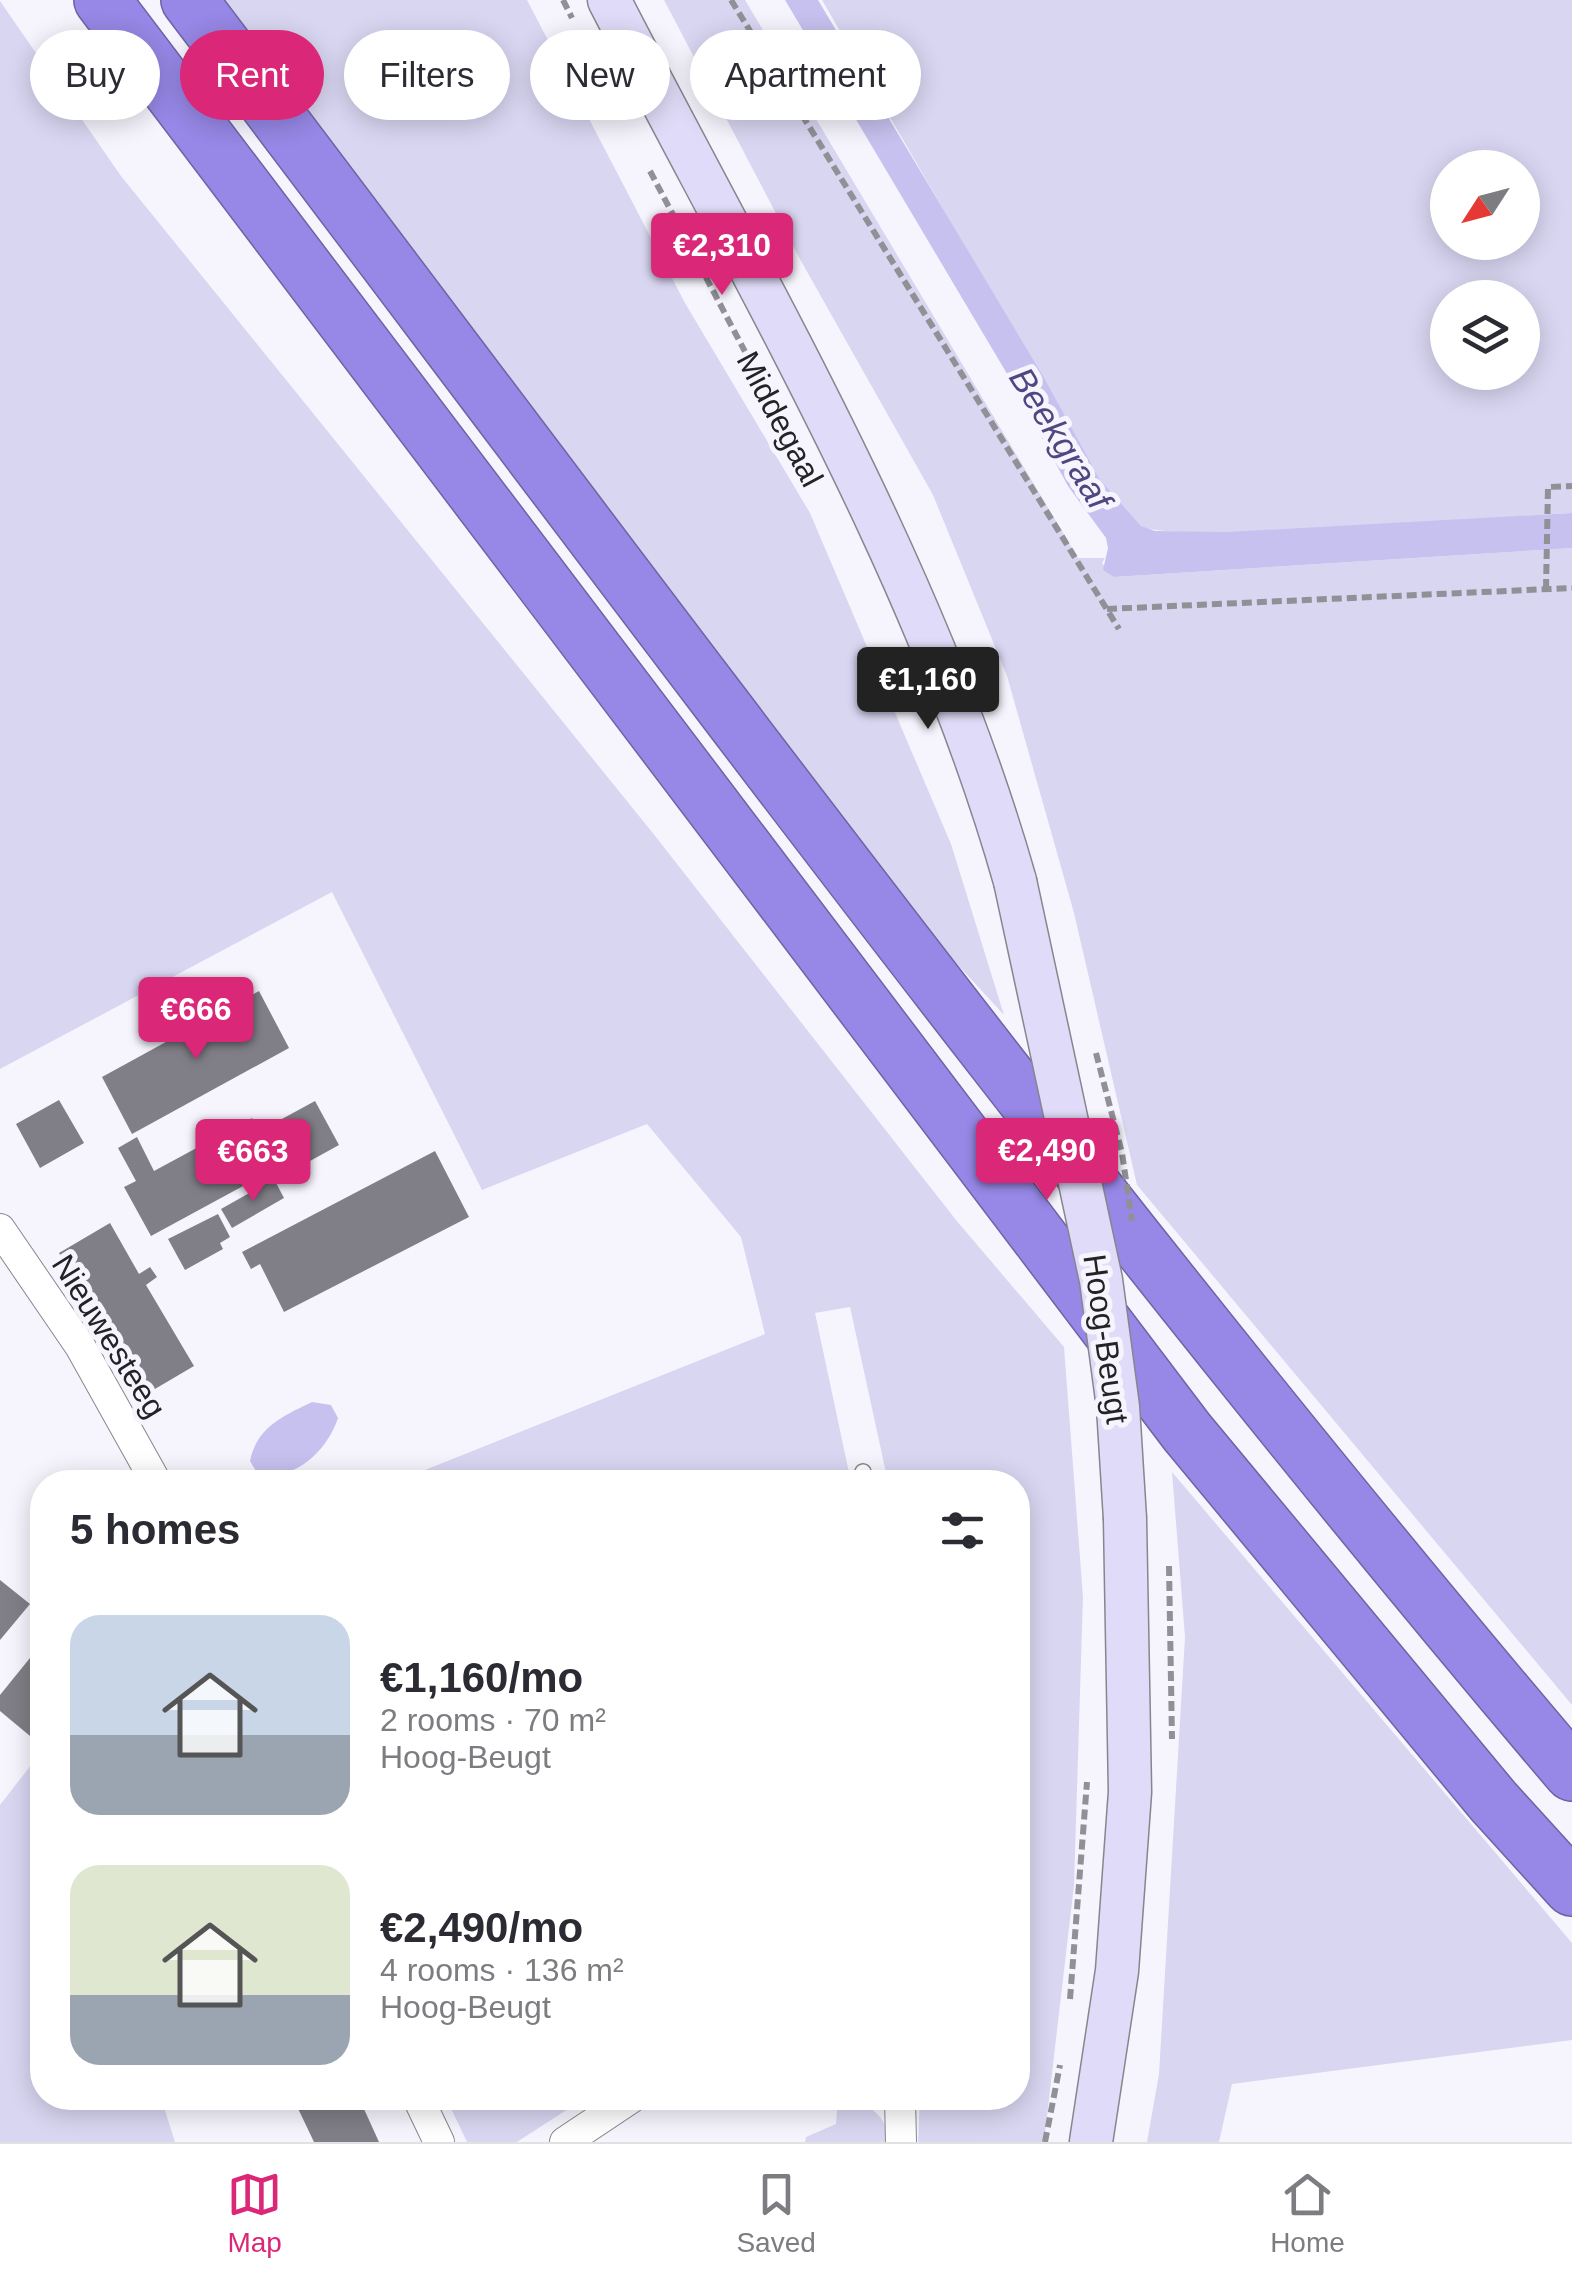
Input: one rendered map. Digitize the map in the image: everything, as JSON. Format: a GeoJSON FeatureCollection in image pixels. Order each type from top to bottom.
{"type":"FeatureCollection","features":[{"type":"Feature","properties":{"kind":"highway"},"geometry":{"type":"LineString","coordinates":[[102,0],[1126,1353],[1492,1801],[1572,1888]]}},
{"type":"Feature","properties":{"kind":"highway"},"geometry":{"type":"LineString","coordinates":[[189,0],[1173,1292],[1382,1551],[1572,1773]]}},
{"type":"Feature","properties":{"kind":"street","name":"Middegaal"},"geometry":{"type":"LineString","coordinates":[[609,0],[899,563]]}},
{"type":"Feature","properties":{"kind":"street","name":"Hoog-Beugt"},"geometry":{"type":"LineString","coordinates":[[899,563],[986,777],[1015,881],[1101,1280],[1118,1407],[1125,1519],[1130,1792],[1116,1971],[1091,2142]]}},
{"type":"Feature","properties":{"kind":"street","name":"Nieuwesteeg"},"geometry":{"type":"LineString","coordinates":[[0,1228],[80,1346],[149,1470]]}},
{"type":"Feature","properties":{"kind":"street"},"geometry":{"type":"LineString","coordinates":[[424,2110],[439,2142]]}},
{"type":"Feature","properties":{"kind":"street"},"geometry":{"type":"LineString","coordinates":[[565,2142],[613,2110]]}},
{"type":"Feature","properties":{"kind":"street"},"geometry":{"type":"LineString","coordinates":[[900,2110],[901,2142]]}},
{"type":"Feature","properties":{"kind":"path"},"geometry":{"type":"LineString","coordinates":[[562,0],[577,30]]}},
{"type":"Feature","properties":{"kind":"path"},"geometry":{"type":"LineString","coordinates":[[731,0],[1118,629]]}},
{"type":"Feature","properties":{"kind":"path","name":"Middegaal"},"geometry":{"type":"LineString","coordinates":[[644,158],[762,384]]}},
{"type":"Feature","properties":{"kind":"path"},"geometry":{"type":"LineString","coordinates":[[1546,588],[1548,487],[1572,486]]}},
{"type":"Feature","properties":{"kind":"path"},"geometry":{"type":"LineString","coordinates":[[1107,610],[1572,588]]}},
{"type":"Feature","properties":{"kind":"path"},"geometry":{"type":"LineString","coordinates":[[1070,2004],[1088,1770]]}},
{"type":"Feature","properties":{"kind":"path"},"geometry":{"type":"LineString","coordinates":[[1044,2142],[1061,2057]]}},
{"type":"Feature","properties":{"kind":"shaded area"},"geometry":{"type":"Polygon","coordinates":[[[207,0],[527,0],[543,30],[530,30],[530,120],[590,120],[685,303],[810,513],[951,844],[1004,1015],[936,941],[300,120],[324,120],[324,30],[230,30],[207,0]]]}},
{"type":"Feature","properties":{"kind":"shaded area"},"geometry":{"type":"Polygon","coordinates":[[[664,0],[745,0],[763,30],[690,30],[690,50],[664,0]]]}},
{"type":"Feature","properties":{"kind":"shaded area"},"geometry":{"type":"Polygon","coordinates":[[[822,0],[1572,0],[1572,513],[1212,532],[1140,526],[1118,505],[892,120],[921,120],[921,30],[839,30],[822,0]]]}},
{"type":"Feature","properties":{"kind":"shaded area"},"geometry":{"type":"Polygon","coordinates":[[[0,1],[30,44],[30,120],[82,120],[121,176],[652,832],[956,1220],[1064,1347],[1083,1597],[1074,1885],[1044,2142],[918,2142],[919,2110],[1030,2110],[1030,1470],[885,1470],[850,1307],[815,1313],[848,1470],[425,1470],[765,1334],[741,1237],[647,1124],[482,1190],[332,892],[0,1069],[0,1]]]}},
{"type":"Feature","properties":{"kind":"shaded area"},"geometry":{"type":"Polygon","coordinates":[[[727,120],[817,120],[1078,558],[1105,558],[1102,563],[1114,577],[1572,548],[1572,1705],[1137,1185],[1074,913],[1007,676],[933,495],[801,261],[727,120]]]}},
{"type":"Feature","properties":{"kind":"shaded area"},"geometry":{"type":"Polygon","coordinates":[[[1172,1472],[1572,1943],[1572,2040],[1232,2084],[1219,2142],[1147,2142],[1159,2074],[1185,1637],[1172,1472]]]}},
{"type":"Feature","properties":{"kind":"shaded area"},"geometry":{"type":"Polygon","coordinates":[[[30,1766],[30,2110],[165,2110],[175,2142],[0,2142],[0,1805],[30,1766]]]}},
{"type":"Feature","properties":{"kind":"shaded area"},"geometry":{"type":"Polygon","coordinates":[[[452,2110],[566,2110],[517,2142],[467,2142],[452,2110]]]}},
{"type":"Feature","properties":{"kind":"shaded area"},"geometry":{"type":"Polygon","coordinates":[[[837,2110],[873,2110],[884,2124],[888,2142],[805,2142],[806,2137],[836,2124],[837,2110]]]}},
{"type":"Feature","properties":{"kind":"water"},"geometry":{"type":"Polygon","coordinates":[[[785,0],[818,0],[836,30],[803,30],[785,0]]]}},
{"type":"Feature","properties":{"kind":"water","name":"Beekgraaf"},"geometry":{"type":"Polygon","coordinates":[[[856,120],[890,120],[1043,376],[1100,480],[1141,526],[1155,531],[1227,532],[1572,513],[1572,548],[1114,577],[1103,570],[1106,538],[1068,486],[1006,372],[856,120]]]}},
{"type":"Feature","properties":{"kind":"water"},"geometry":{"type":"Polygon","coordinates":[[[312,1402],[331,1405],[338,1418],[317,1453],[296,1469],[255,1470],[250,1461],[253,1449],[265,1431],[312,1402]]]}},
{"type":"Feature","properties":{"kind":"building"},"geometry":{"type":"Polygon","coordinates":[[[259,991],[289,1048],[132,1134],[102,1077],[259,991]]]}},
{"type":"Feature","properties":{"kind":"building"},"geometry":{"type":"Polygon","coordinates":[[[59,1100],[84,1143],[40,1168],[16,1124],[59,1100]]]}},
{"type":"Feature","properties":{"kind":"building"},"geometry":{"type":"Polygon","coordinates":[[[315,1101],[339,1145],[281,1177],[276,1168],[151,1236],[124,1187],[136,1181],[118,1148],[137,1137],[154,1171],[252,1118],[258,1132],[315,1101]]]}},
{"type":"Feature","properties":{"kind":"building"},"geometry":{"type":"Polygon","coordinates":[[[435,1151],[469,1217],[284,1312],[260,1264],[251,1269],[242,1252],[435,1151]]]}},
{"type":"Feature","properties":{"kind":"building"},"geometry":{"type":"Polygon","coordinates":[[[274,1179],[284,1198],[232,1228],[221,1209],[274,1179]]]}},
{"type":"Feature","properties":{"kind":"building"},"geometry":{"type":"Polygon","coordinates":[[[218,1214],[230,1237],[220,1243],[223,1249],[185,1270],[168,1239],[218,1214]]]}},
{"type":"Feature","properties":{"kind":"building"},"geometry":{"type":"Polygon","coordinates":[[[110,1223],[139,1274],[150,1267],[157,1277],[146,1285],[194,1366],[143,1396],[59,1253],[110,1223]]]}},
{"type":"Feature","properties":{"kind":"building"},"geometry":{"type":"Polygon","coordinates":[[[0,1580],[30,1604],[0,1640],[0,1580]]]}},
{"type":"Feature","properties":{"kind":"building"},"geometry":{"type":"Polygon","coordinates":[[[30,1658],[30,1736],[0,1711],[0,1695],[30,1658]]]}},
{"type":"Feature","properties":{"kind":"building"},"geometry":{"type":"Polygon","coordinates":[[[299,2110],[364,2110],[379,2142],[314,2142],[299,2110]]]}}]}
